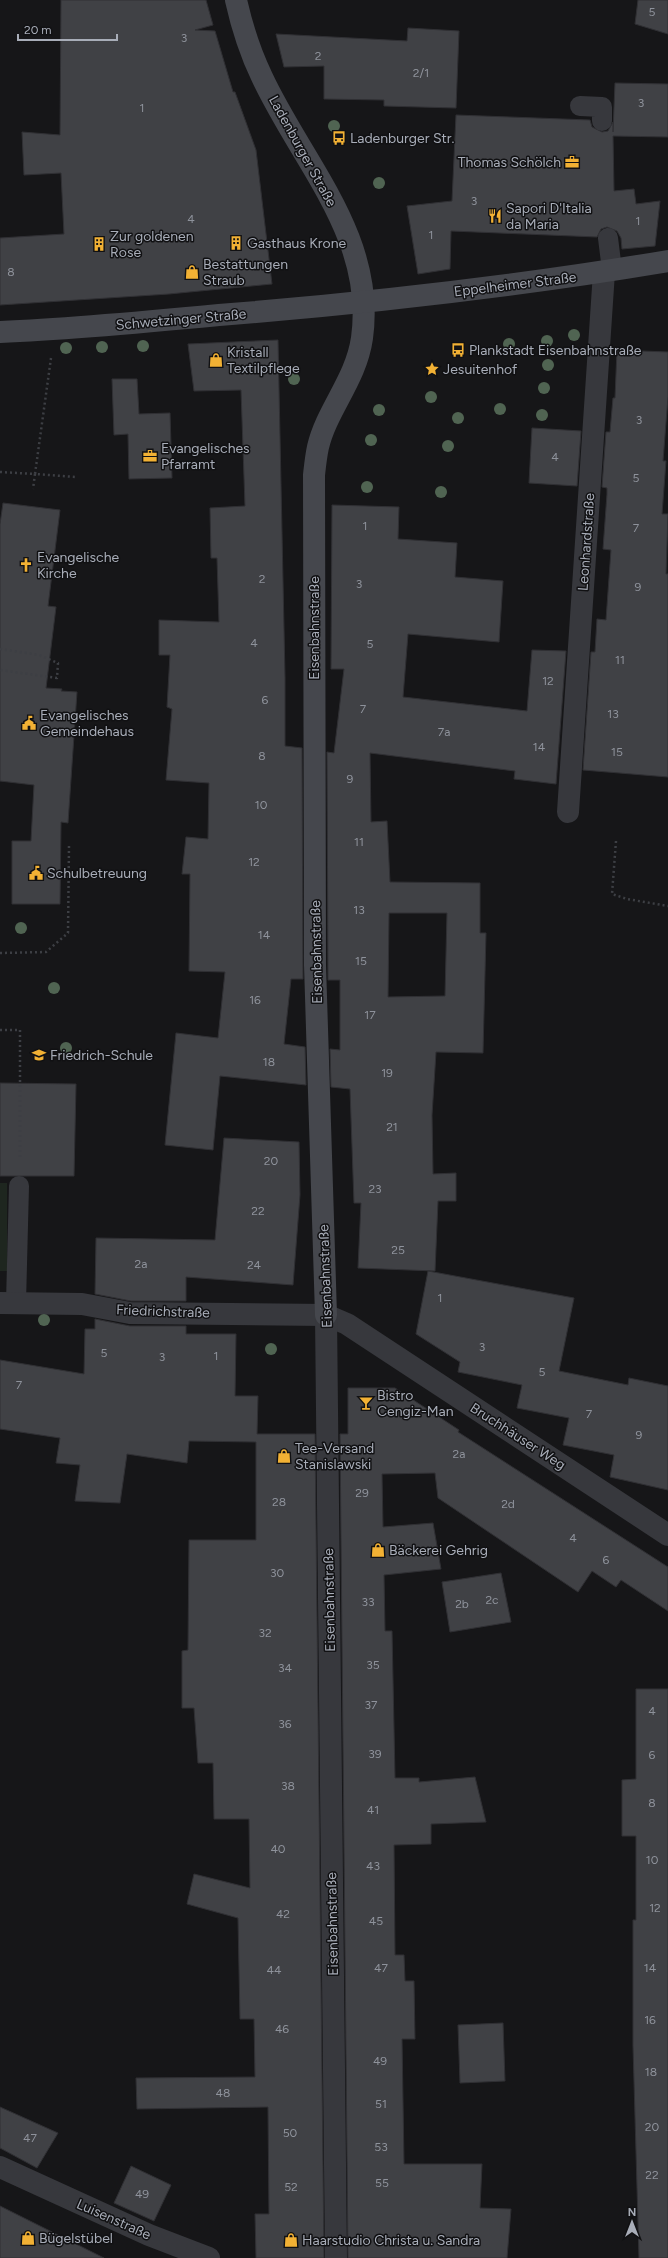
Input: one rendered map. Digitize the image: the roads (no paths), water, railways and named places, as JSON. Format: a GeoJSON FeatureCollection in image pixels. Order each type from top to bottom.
{"type":"FeatureCollection","features":[{"type":"Feature","properties":{"kind":"street","name":"Ladenburger Straße"},"geometry":{"type":"LineString","coordinates":[[236,0],[245,37],[263,79],[331,199],[349,236],[361,278],[363,303]]}},
{"type":"Feature","properties":{"kind":"street","name":"Eppelheimer Straße"},"geometry":{"type":"LineString","coordinates":[[363,303],[608,271],[668,261]]}},
{"type":"Feature","properties":{"kind":"street","name":"Leonhardstraße"},"geometry":{"type":"LineString","coordinates":[[568,812],[608,271]]}},
{"type":"Feature","properties":{"kind":"street","name":"Schwetzinger Straße"},"geometry":{"type":"LineString","coordinates":[[0,332],[54,330],[363,303]]}},
{"type":"Feature","properties":{"kind":"street","name":"Eisenbahnstraße"},"geometry":{"type":"LineString","coordinates":[[336,2258],[326,1315],[315,966],[314,474],[318,447],[355,370],[362,338],[363,303]]}},
{"type":"Feature","properties":{"kind":"street","name":"Friedrichstraße"},"geometry":{"type":"LineString","coordinates":[[8,1303],[82,1304],[130,1313],[326,1315]]}},
{"type":"Feature","properties":{"kind":"street","name":"Bruchhäuser Weg"},"geometry":{"type":"LineString","coordinates":[[326,1315],[347,1324],[668,1534]]}},
{"type":"Feature","properties":{"kind":"street","name":"Luisenstraße"},"geometry":{"type":"LineString","coordinates":[[0,2167],[149,2236],[209,2258]]}},
{"type":"Feature","properties":{"kind":"lane"},"geometry":{"type":"LineString","coordinates":[[580,106],[602,107],[602,121]]}},
{"type":"Feature","properties":{"kind":"lane"},"geometry":{"type":"LineString","coordinates":[[608,238],[608,271]]}},
{"type":"Feature","properties":{"kind":"lane"},"geometry":{"type":"LineString","coordinates":[[8,1303],[19,1186]]}},
{"type":"Feature","properties":{"kind":"place","name":"Ladenburger Str."},"geometry":{"type":"Point","coordinates":[339,138]}},
{"type":"Feature","properties":{"kind":"place","name":"Thomas Schölch"},"geometry":{"type":"Point","coordinates":[572,162]}},
{"type":"Feature","properties":{"kind":"place","name":"Sapori D'Italia da Maria"},"geometry":{"type":"Point","coordinates":[495,216]}},
{"type":"Feature","properties":{"kind":"place","name":"Gasthaus Krone"},"geometry":{"type":"Point","coordinates":[236,243]}},
{"type":"Feature","properties":{"kind":"place","name":"Zur goldenen Rose"},"geometry":{"type":"Point","coordinates":[99,244]}},
{"type":"Feature","properties":{"kind":"place","name":"Bestattungen Straub"},"geometry":{"type":"Point","coordinates":[192,272]}},
{"type":"Feature","properties":{"kind":"place","name":"Plankstadt Eisenbahnstraße"},"geometry":{"type":"Point","coordinates":[458,350]}},
{"type":"Feature","properties":{"kind":"place","name":"Kristall Textilpflege"},"geometry":{"type":"Point","coordinates":[216,360]}},
{"type":"Feature","properties":{"kind":"place","name":"Jesuitenhof"},"geometry":{"type":"Point","coordinates":[432,369]}},
{"type":"Feature","properties":{"kind":"place","name":"Evangelisches Pfarramt"},"geometry":{"type":"Point","coordinates":[150,456]}},
{"type":"Feature","properties":{"kind":"place","name":"Evangelische Kirche"},"geometry":{"type":"Point","coordinates":[26,565]}},
{"type":"Feature","properties":{"kind":"place","name":"Evangelisches Gemeindehaus"},"geometry":{"type":"Point","coordinates":[29,723]}},
{"type":"Feature","properties":{"kind":"place","name":"Schulbetreuung"},"geometry":{"type":"Point","coordinates":[36,873]}},
{"type":"Feature","properties":{"kind":"place","name":"Friedrich-Schule"},"geometry":{"type":"Point","coordinates":[39,1055]}},
{"type":"Feature","properties":{"kind":"place","name":"Bistro Cengiz-Man"},"geometry":{"type":"Point","coordinates":[366,1403]}},
{"type":"Feature","properties":{"kind":"place","name":"Tee-Versand Stanislawski"},"geometry":{"type":"Point","coordinates":[284,1456]}},
{"type":"Feature","properties":{"kind":"place","name":"Bäckerei Gehrig"},"geometry":{"type":"Point","coordinates":[378,1550]}},
{"type":"Feature","properties":{"kind":"place","name":"Bügelstübel"},"geometry":{"type":"Point","coordinates":[28,2238]}},
{"type":"Feature","properties":{"kind":"place","name":"Haarstudio Christa u. Sandra"},"geometry":{"type":"Point","coordinates":[291,2240]}}]}
